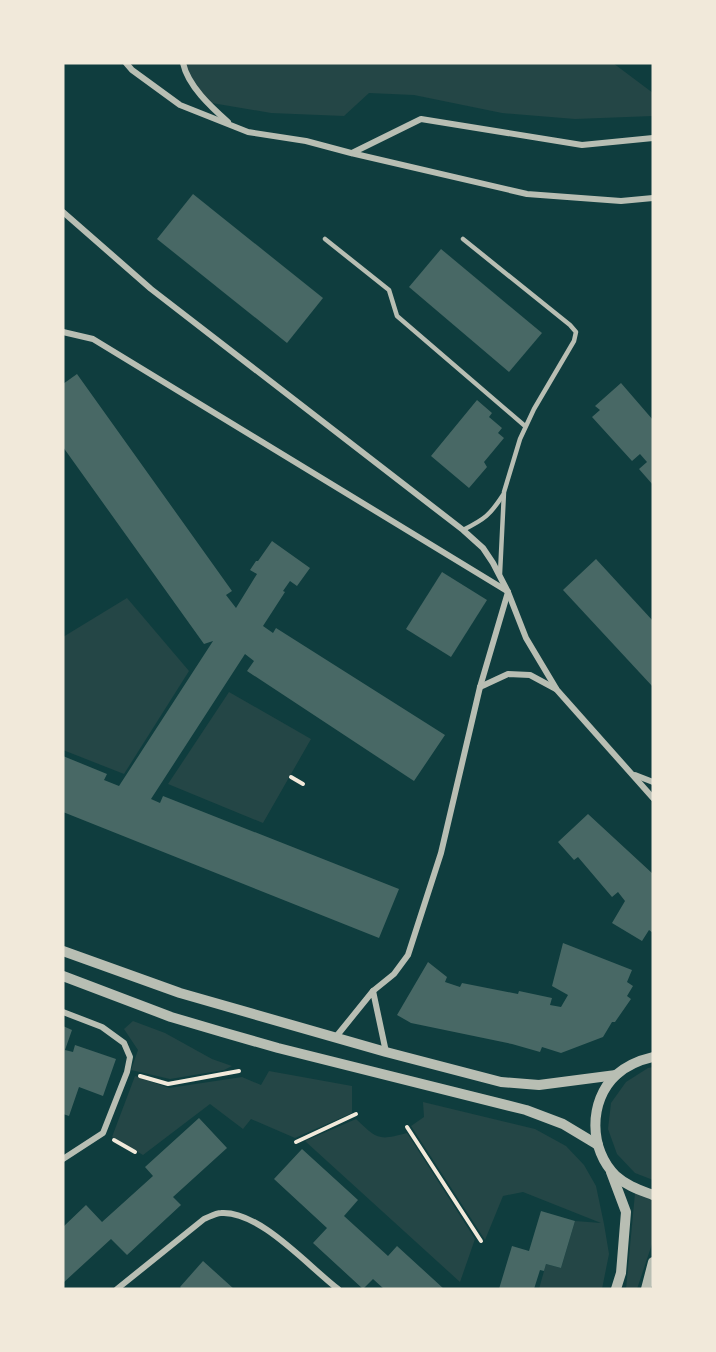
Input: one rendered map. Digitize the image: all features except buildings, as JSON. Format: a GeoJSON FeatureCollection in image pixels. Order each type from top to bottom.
{"type":"FeatureCollection","features":[{"type":"Feature","properties":{"kind":"street"},"geometry":{"type":"LineString","coordinates":[[126,63],[132,70],[180,105],[248,132],[306,141],[527,194],[621,201],[653,198]]}},
{"type":"Feature","properties":{"kind":"street"},"geometry":{"type":"LineString","coordinates":[[183,63],[184,72],[206,102],[230,125]]}},
{"type":"Feature","properties":{"kind":"street"},"geometry":{"type":"LineString","coordinates":[[351,153],[421,119],[582,145],[653,138]]}},
{"type":"Feature","properties":{"kind":"street"},"geometry":{"type":"LineString","coordinates":[[63,212],[151,289],[463,530],[483,548],[508,592],[526,638],[556,690],[653,798]]}},
{"type":"Feature","properties":{"kind":"street"},"geometry":{"type":"LineString","coordinates":[[63,332],[93,339],[508,592]]}},
{"type":"Feature","properties":{"kind":"street"},"geometry":{"type":"LineString","coordinates":[[335,1038],[373,991],[394,974],[408,955],[441,853],[480,687],[508,592]]}},
{"type":"Feature","properties":{"kind":"street"},"geometry":{"type":"LineString","coordinates":[[480,687],[508,674],[530,675],[556,690]]}},
{"type":"Feature","properties":{"kind":"street"},"geometry":{"type":"LineString","coordinates":[[632,773],[653,782]]}},
{"type":"Feature","properties":{"kind":"street"},"geometry":{"type":"LineString","coordinates":[[63,951],[180,993],[335,1038],[501,1082],[539,1085],[616,1076]]}},
{"type":"Feature","properties":{"kind":"street"},"geometry":{"type":"LineString","coordinates":[[63,976],[171,1017],[233,1036],[526,1110],[563,1124],[598,1145]]}},
{"type":"Feature","properties":{"kind":"street"},"geometry":{"type":"LineString","coordinates":[[373,991],[386,1052]]}},
{"type":"Feature","properties":{"kind":"street"},"geometry":{"type":"LineString","coordinates":[[63,1012],[102,1028],[124,1043],[130,1057],[128,1072],[103,1133],[63,1160]]}},
{"type":"Feature","properties":{"kind":"street"},"geometry":{"type":"LineString","coordinates":[[616,1289],[621,1273],[626,1212],[610,1169],[598,1145],[595,1132],[596,1116],[602,1094],[616,1076],[638,1060],[653,1057]]}},
{"type":"Feature","properties":{"kind":"street"},"geometry":{"type":"LineString","coordinates":[[610,1169],[630,1186],[653,1195]]}},
{"type":"Feature","properties":{"kind":"street"},"geometry":{"type":"LineString","coordinates":[[117,1289],[204,1219],[221,1212],[241,1216],[268,1230],[335,1288]]}},
{"type":"Feature","properties":{"kind":"street"},"geometry":{"type":"LineString","coordinates":[[646,1289],[653,1262]]}},
{"type":"Feature","properties":{"kind":"lane"},"geometry":{"type":"LineString","coordinates":[[325,239],[389,290],[397,316],[525,426]]}},
{"type":"Feature","properties":{"kind":"lane"},"geometry":{"type":"LineString","coordinates":[[463,239],[576,332],[574,341],[519,439],[504,492],[500,576]]}},
{"type":"Feature","properties":{"kind":"lane"},"geometry":{"type":"LineString","coordinates":[[463,530],[481,522],[491,513],[504,492]]}},
{"type":"Feature","properties":{"kind":"path"},"geometry":{"type":"LineString","coordinates":[[291,777],[303,784]]}},
{"type":"Feature","properties":{"kind":"path"},"geometry":{"type":"LineString","coordinates":[[128,1072],[168,1084],[239,1071]]}},
{"type":"Feature","properties":{"kind":"path"},"geometry":{"type":"LineString","coordinates":[[296,1142],[356,1114]]}},
{"type":"Feature","properties":{"kind":"path"},"geometry":{"type":"LineString","coordinates":[[407,1127],[481,1241]]}},
{"type":"Feature","properties":{"kind":"path"},"geometry":{"type":"LineString","coordinates":[[103,1133],[135,1152]]}},
{"type":"Feature","properties":{"kind":"shaded area"},"geometry":{"type":"Polygon","coordinates":[[[183,63],[613,63],[653,93],[653,116],[575,119],[502,113],[414,95],[369,93],[344,116],[271,113],[206,102],[183,63]]]}},
{"type":"Feature","properties":{"kind":"shaded area"},"geometry":{"type":"Polygon","coordinates":[[[127,598],[189,671],[124,774],[63,750],[63,637],[127,598]]]}},
{"type":"Feature","properties":{"kind":"shaded area"},"geometry":{"type":"Polygon","coordinates":[[[229,692],[311,739],[263,823],[168,784],[229,692]]]}},
{"type":"Feature","properties":{"kind":"shaded area"},"geometry":{"type":"Polygon","coordinates":[[[133,1021],[165,1033],[212,1059],[232,1066],[224,1070],[170,1079],[131,1070],[138,1050],[124,1029],[133,1021]]]}},
{"type":"Feature","properties":{"kind":"shaded area"},"geometry":{"type":"Polygon","coordinates":[[[653,1067],[653,1180],[635,1173],[617,1154],[608,1129],[611,1103],[626,1082],[653,1067]]]}},
{"type":"Feature","properties":{"kind":"shaded area"},"geometry":{"type":"Polygon","coordinates":[[[269,1071],[352,1086],[352,1113],[295,1138],[251,1119],[243,1129],[210,1104],[143,1155],[112,1137],[135,1076],[169,1088],[242,1077],[261,1085],[269,1071]]]}},
{"type":"Feature","properties":{"kind":"shaded area"},"geometry":{"type":"Polygon","coordinates":[[[423,1102],[535,1129],[566,1146],[584,1165],[596,1186],[609,1254],[602,1289],[539,1289],[546,1264],[561,1268],[575,1221],[601,1223],[523,1192],[503,1196],[485,1240],[411,1126],[424,1117],[423,1102]]]}},
{"type":"Feature","properties":{"kind":"shaded area"},"geometry":{"type":"Polygon","coordinates":[[[356,1119],[378,1136],[390,1137],[407,1133],[475,1239],[460,1282],[305,1141],[356,1119]]]}},
{"type":"Feature","properties":{"kind":"shaded area"},"geometry":{"type":"Polygon","coordinates":[[[635,1193],[653,1199],[653,1241],[637,1289],[626,1289],[635,1193]]]}}]}
